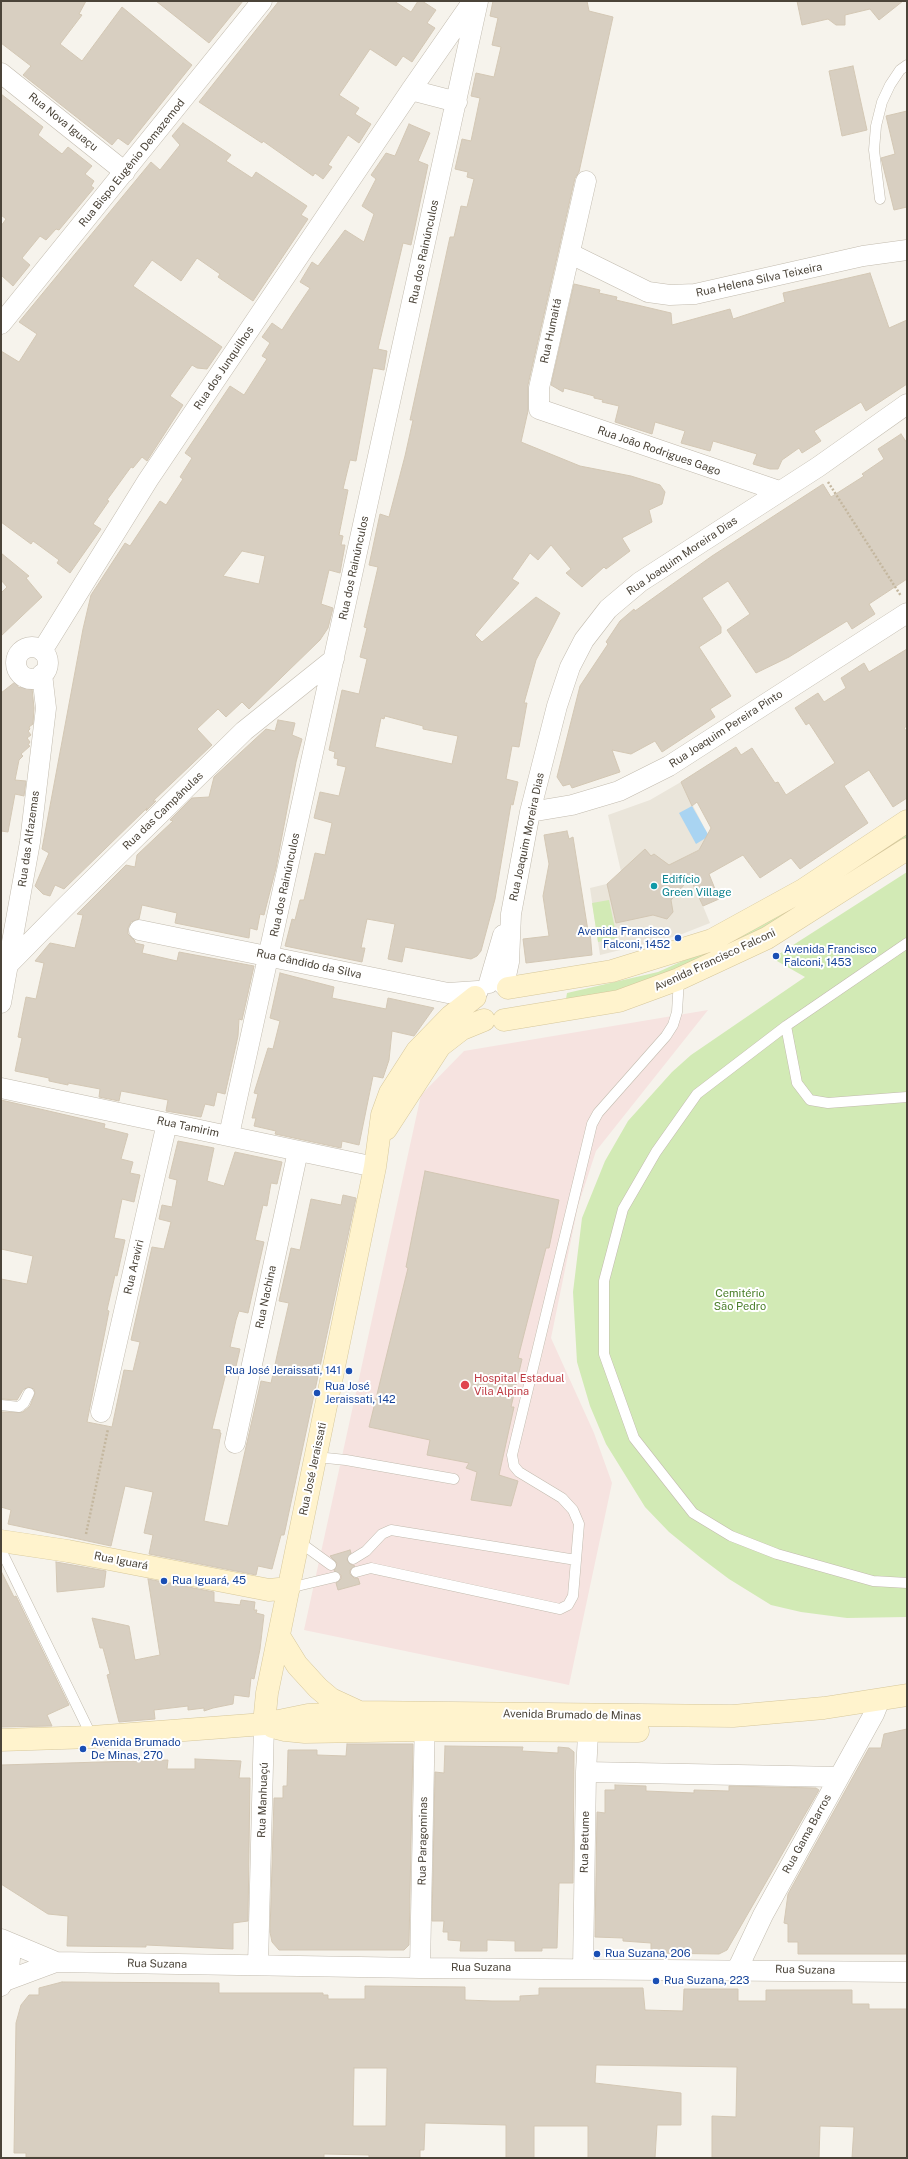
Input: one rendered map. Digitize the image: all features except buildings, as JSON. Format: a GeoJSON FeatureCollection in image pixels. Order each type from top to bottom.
{"type":"FeatureCollection","features":[{"type":"Feature","properties":{"kind":"main road","name":"Avenida Francisco Falconi"},"geometry":{"type":"LineString","coordinates":[[381,1137],[382,1115],[390,1093],[418,1051],[451,1016],[491,989],[612,971],[712,940],[803,890],[907,821]]}},
{"type":"Feature","properties":{"kind":"main road","name":"Avenida Francisco Falconi"},"geometry":{"type":"LineString","coordinates":[[381,1137],[440,1046],[462,1029],[494,1020],[619,1001],[679,979],[767,938],[907,849]]}},
{"type":"Feature","properties":{"kind":"main road"},"geometry":{"type":"LineString","coordinates":[[491,989],[514,999],[512,1011],[494,1020],[476,1010],[491,989]]}},
{"type":"Feature","properties":{"kind":"main road","name":"Rua José Jeraissati"},"geometry":{"type":"LineString","coordinates":[[279,1636],[381,1137]]}},
{"type":"Feature","properties":{"kind":"main road","name":"Rua Iguará"},"geometry":{"type":"LineString","coordinates":[[1,1541],[68,1551],[269,1590],[289,1588]]}},
{"type":"Feature","properties":{"kind":"main road"},"geometry":{"type":"LineString","coordinates":[[279,1636],[297,1665],[318,1688],[331,1699],[358,1712]]}},
{"type":"Feature","properties":{"kind":"main road","name":"Rua Manhuaçú"},"geometry":{"type":"LineString","coordinates":[[264,1724],[267,1694],[279,1636]]}},
{"type":"Feature","properties":{"kind":"main road"},"geometry":{"type":"LineString","coordinates":[[877,1707],[907,1695]]}},
{"type":"Feature","properties":{"kind":"main road"},"geometry":{"type":"LineString","coordinates":[[877,1707],[907,1711]]}},
{"type":"Feature","properties":{"kind":"main road","name":"Avenida Brumado de Minas"},"geometry":{"type":"LineString","coordinates":[[264,1724],[285,1730],[305,1732],[425,1722],[589,1723],[877,1707]]}},
{"type":"Feature","properties":{"kind":"main road","name":"Avenida Brumado de Minas"},"geometry":{"type":"LineString","coordinates":[[1,1740],[92,1737],[264,1724],[308,1715],[358,1712],[425,1722]]}},
{"type":"Feature","properties":{"kind":"street","name":"Rua Bispo Eugênio Demazemod"},"geometry":{"type":"LineString","coordinates":[[1,324],[262,1]]}},
{"type":"Feature","properties":{"kind":"street","name":"Rua dos Junquilhos"},"geometry":{"type":"LineString","coordinates":[[42,651],[148,480],[411,90],[473,1]]}},
{"type":"Feature","properties":{"kind":"street","name":"Rua dos Rainúnculos"},"geometry":{"type":"LineString","coordinates":[[229,1135],[270,955],[478,1]]}},
{"type":"Feature","properties":{"kind":"street","name":"Rua Nova Iguaçu"},"geometry":{"type":"LineString","coordinates":[[1,73],[125,172]]}},
{"type":"Feature","properties":{"kind":"street"},"geometry":{"type":"LineString","coordinates":[[411,90],[457,102]]}},
{"type":"Feature","properties":{"kind":"street","name":"Rua Humaitá"},"geometry":{"type":"LineString","coordinates":[[539,409],[539,388],[565,266],[571,254],[586,181]]}},
{"type":"Feature","properties":{"kind":"street","name":"Rua Helena Silva Teixeira"},"geometry":{"type":"LineString","coordinates":[[571,254],[648,292],[670,295],[695,294],[863,256],[907,250]]}},
{"type":"Feature","properties":{"kind":"street","name":"Rua Joaquim Moreira Dias"},"geometry":{"type":"LineString","coordinates":[[491,989],[509,962],[511,914],[530,812],[557,706],[570,667],[584,640],[608,609],[640,582],[779,490],[818,467],[907,404]]}},
{"type":"Feature","properties":{"kind":"street","name":"Rua João Rodrigues Gago"},"geometry":{"type":"LineString","coordinates":[[539,409],[779,490]]}},
{"type":"Feature","properties":{"kind":"street","name":"Rua Joaquim Pereira Pinto"},"geometry":{"type":"LineString","coordinates":[[530,812],[572,805],[619,791],[669,766],[905,605]]}},
{"type":"Feature","properties":{"kind":"street"},"geometry":{"type":"LineString","coordinates":[[35,647],[42,651],[47,660],[46,668],[42,674],[36,678],[24,677],[19,672],[8,668],[24,649],[35,647]]}},
{"type":"Feature","properties":{"kind":"street","name":"Rua das Campânulas"},"geometry":{"type":"LineString","coordinates":[[4,970],[63,909],[244,732],[334,659]]}},
{"type":"Feature","properties":{"kind":"street","name":"Rua das Alfazemas"},"geometry":{"type":"LineString","coordinates":[[1,1003],[4,970],[32,826],[46,708],[42,674]]}},
{"type":"Feature","properties":{"kind":"street","name":"Rua Cândido da Silva"},"geometry":{"type":"LineString","coordinates":[[139,930],[270,955],[448,993],[491,989]]}},
{"type":"Feature","properties":{"kind":"street","name":"Rua Tamirim"},"geometry":{"type":"LineString","coordinates":[[1,1088],[375,1167]]}},
{"type":"Feature","properties":{"kind":"street","name":"Rua Araviri"},"geometry":{"type":"LineString","coordinates":[[101,1412],[167,1123]]}},
{"type":"Feature","properties":{"kind":"street","name":"Rua Nachina"},"geometry":{"type":"LineString","coordinates":[[235,1443],[298,1150]]}},
{"type":"Feature","properties":{"kind":"street","name":"Rua Gama Barros"},"geometry":{"type":"LineString","coordinates":[[737,1970],[763,1915],[877,1707]]}},
{"type":"Feature","properties":{"kind":"street","name":"Rua Paragominas"},"geometry":{"type":"LineString","coordinates":[[420,1968],[425,1722]]}},
{"type":"Feature","properties":{"kind":"street","name":"Rua Betume"},"geometry":{"type":"LineString","coordinates":[[583,1969],[586,1772],[589,1723]]}},
{"type":"Feature","properties":{"kind":"street","name":"Rua Manhuaçú"},"geometry":{"type":"LineString","coordinates":[[258,1965],[264,1724]]}},
{"type":"Feature","properties":{"kind":"street"},"geometry":{"type":"LineString","coordinates":[[586,1772],[839,1777]]}},
{"type":"Feature","properties":{"kind":"street"},"geometry":{"type":"LineString","coordinates":[[1,1940],[10,1958],[9,1970],[2,1986]]}},
{"type":"Feature","properties":{"kind":"street","name":"Rua Suzana"},"geometry":{"type":"LineString","coordinates":[[1,1940],[56,1962],[420,1968],[907,1972]]}},
{"type":"Feature","properties":{"kind":"street","name":"Rua Suzana"},"geometry":{"type":"LineString","coordinates":[[2,1986],[56,1962]]}},
{"type":"Feature","properties":{"kind":"lane"},"geometry":{"type":"LineString","coordinates":[[880,199],[874,150],[876,126],[882,102],[890,85],[900,70],[907,65]]}},
{"type":"Feature","properties":{"kind":"lane"},"geometry":{"type":"LineString","coordinates":[[907,943],[786,1026],[697,1094],[656,1152],[623,1209],[604,1281],[604,1354],[634,1438],[693,1513],[731,1536],[777,1554],[873,1582],[907,1582]]}},
{"type":"Feature","properties":{"kind":"lane"},"geometry":{"type":"LineString","coordinates":[[356,1572],[371,1568],[560,1609],[568,1605],[572,1596],[579,1524],[573,1510],[562,1498],[519,1472],[514,1466],[512,1455],[592,1124],[598,1113],[666,1036],[673,1025],[677,1012],[679,979]]}},
{"type":"Feature","properties":{"kind":"lane"},"geometry":{"type":"LineString","coordinates":[[786,1026],[797,1083],[810,1100],[828,1103],[907,1097]]}},
{"type":"Feature","properties":{"kind":"lane"},"geometry":{"type":"LineString","coordinates":[[1,1405],[19,1407],[24,1403],[29,1393]]}},
{"type":"Feature","properties":{"kind":"lane"},"geometry":{"type":"LineString","coordinates":[[316,1457],[346,1460],[454,1479]]}},
{"type":"Feature","properties":{"kind":"lane"},"geometry":{"type":"LineString","coordinates":[[353,1559],[366,1551],[382,1534],[391,1530],[576,1560]]}},
{"type":"Feature","properties":{"kind":"lane"},"geometry":{"type":"LineString","coordinates":[[298,1540],[331,1565]]}},
{"type":"Feature","properties":{"kind":"lane"},"geometry":{"type":"LineString","coordinates":[[1,1550],[92,1737]]}},
{"type":"Feature","properties":{"kind":"lane"},"geometry":{"type":"LineString","coordinates":[[366,1551],[371,1568]]}},
{"type":"Feature","properties":{"kind":"lane"},"geometry":{"type":"LineString","coordinates":[[289,1588],[335,1577]]}},
{"type":"Feature","properties":{"kind":"path"},"geometry":{"type":"LineString","coordinates":[[818,467],[905,605]]}},
{"type":"Feature","properties":{"kind":"path"},"geometry":{"type":"LineString","coordinates":[[68,1551],[70,1544],[84,1544],[108,1426],[101,1412]]}},
{"type":"Feature","properties":{"kind":"shaded area"},"geometry":{"type":"Polygon","coordinates":[[[681,782],[712,843],[683,858],[710,923],[677,936],[600,955],[590,888],[623,880],[608,815],[650,800],[681,782]]]}},
{"type":"Feature","properties":{"kind":"shaded area","name":"Hospital Estadual Vila Alpina"},"geometry":{"type":"Polygon","coordinates":[[[708,1010],[596,1151],[578,1206],[551,1338],[594,1433],[612,1483],[569,1685],[304,1630],[421,1095],[464,1051],[708,1010]]]}},
{"type":"Feature","properties":{"kind":"green space"},"geometry":{"type":"Polygon","coordinates":[[[907,830],[907,842],[762,934],[660,982],[585,997],[566,999],[567,993],[658,972],[732,939],[907,830]]]}},
{"type":"Feature","properties":{"kind":"green space","name":"Cemitério São Pedro"},"geometry":{"type":"Polygon","coordinates":[[[907,872],[907,1617],[847,1618],[801,1612],[771,1605],[729,1579],[701,1558],[669,1532],[645,1507],[606,1444],[590,1406],[577,1362],[573,1292],[582,1218],[605,1161],[628,1121],[672,1072],[691,1055],[805,977],[777,961],[776,956],[907,872]]]}},
{"type":"Feature","properties":{"kind":"green space"},"geometry":{"type":"Polygon","coordinates":[[[609,900],[617,938],[598,942],[592,903],[609,900]]]}},
{"type":"Feature","properties":{"kind":"water"},"geometry":{"type":"Polygon","coordinates":[[[692,806],[709,836],[696,844],[679,813],[692,806]]]}},
{"type":"Feature","properties":{"kind":"place","name":"Edifício Green Village"},"geometry":{"type":"Point","coordinates":[654,886]}},
{"type":"Feature","properties":{"kind":"place","name":"Avenida Francisco Falconi, 1452"},"geometry":{"type":"Point","coordinates":[678,938]}},
{"type":"Feature","properties":{"kind":"place","name":"Avenida Francisco Falconi, 1453"},"geometry":{"type":"Point","coordinates":[776,956]}},
{"type":"Feature","properties":{"kind":"place","name":"Rua José Jeraissati, 141"},"geometry":{"type":"Point","coordinates":[349,1371]}},
{"type":"Feature","properties":{"kind":"place","name":"Hospital Estadual Vila Alpina"},"geometry":{"type":"Point","coordinates":[465,1385]}},
{"type":"Feature","properties":{"kind":"place","name":"Rua José Jeraissati, 142"},"geometry":{"type":"Point","coordinates":[317,1393]}},
{"type":"Feature","properties":{"kind":"place","name":"Rua Iguará, 45"},"geometry":{"type":"Point","coordinates":[164,1581]}},
{"type":"Feature","properties":{"kind":"place","name":"Avenida Brumado De Minas, 270"},"geometry":{"type":"Point","coordinates":[83,1749]}},
{"type":"Feature","properties":{"kind":"place","name":"Rua Suzana, 206"},"geometry":{"type":"Point","coordinates":[597,1954]}},
{"type":"Feature","properties":{"kind":"place","name":"Rua Suzana, 223"},"geometry":{"type":"Point","coordinates":[656,1981]}}]}
